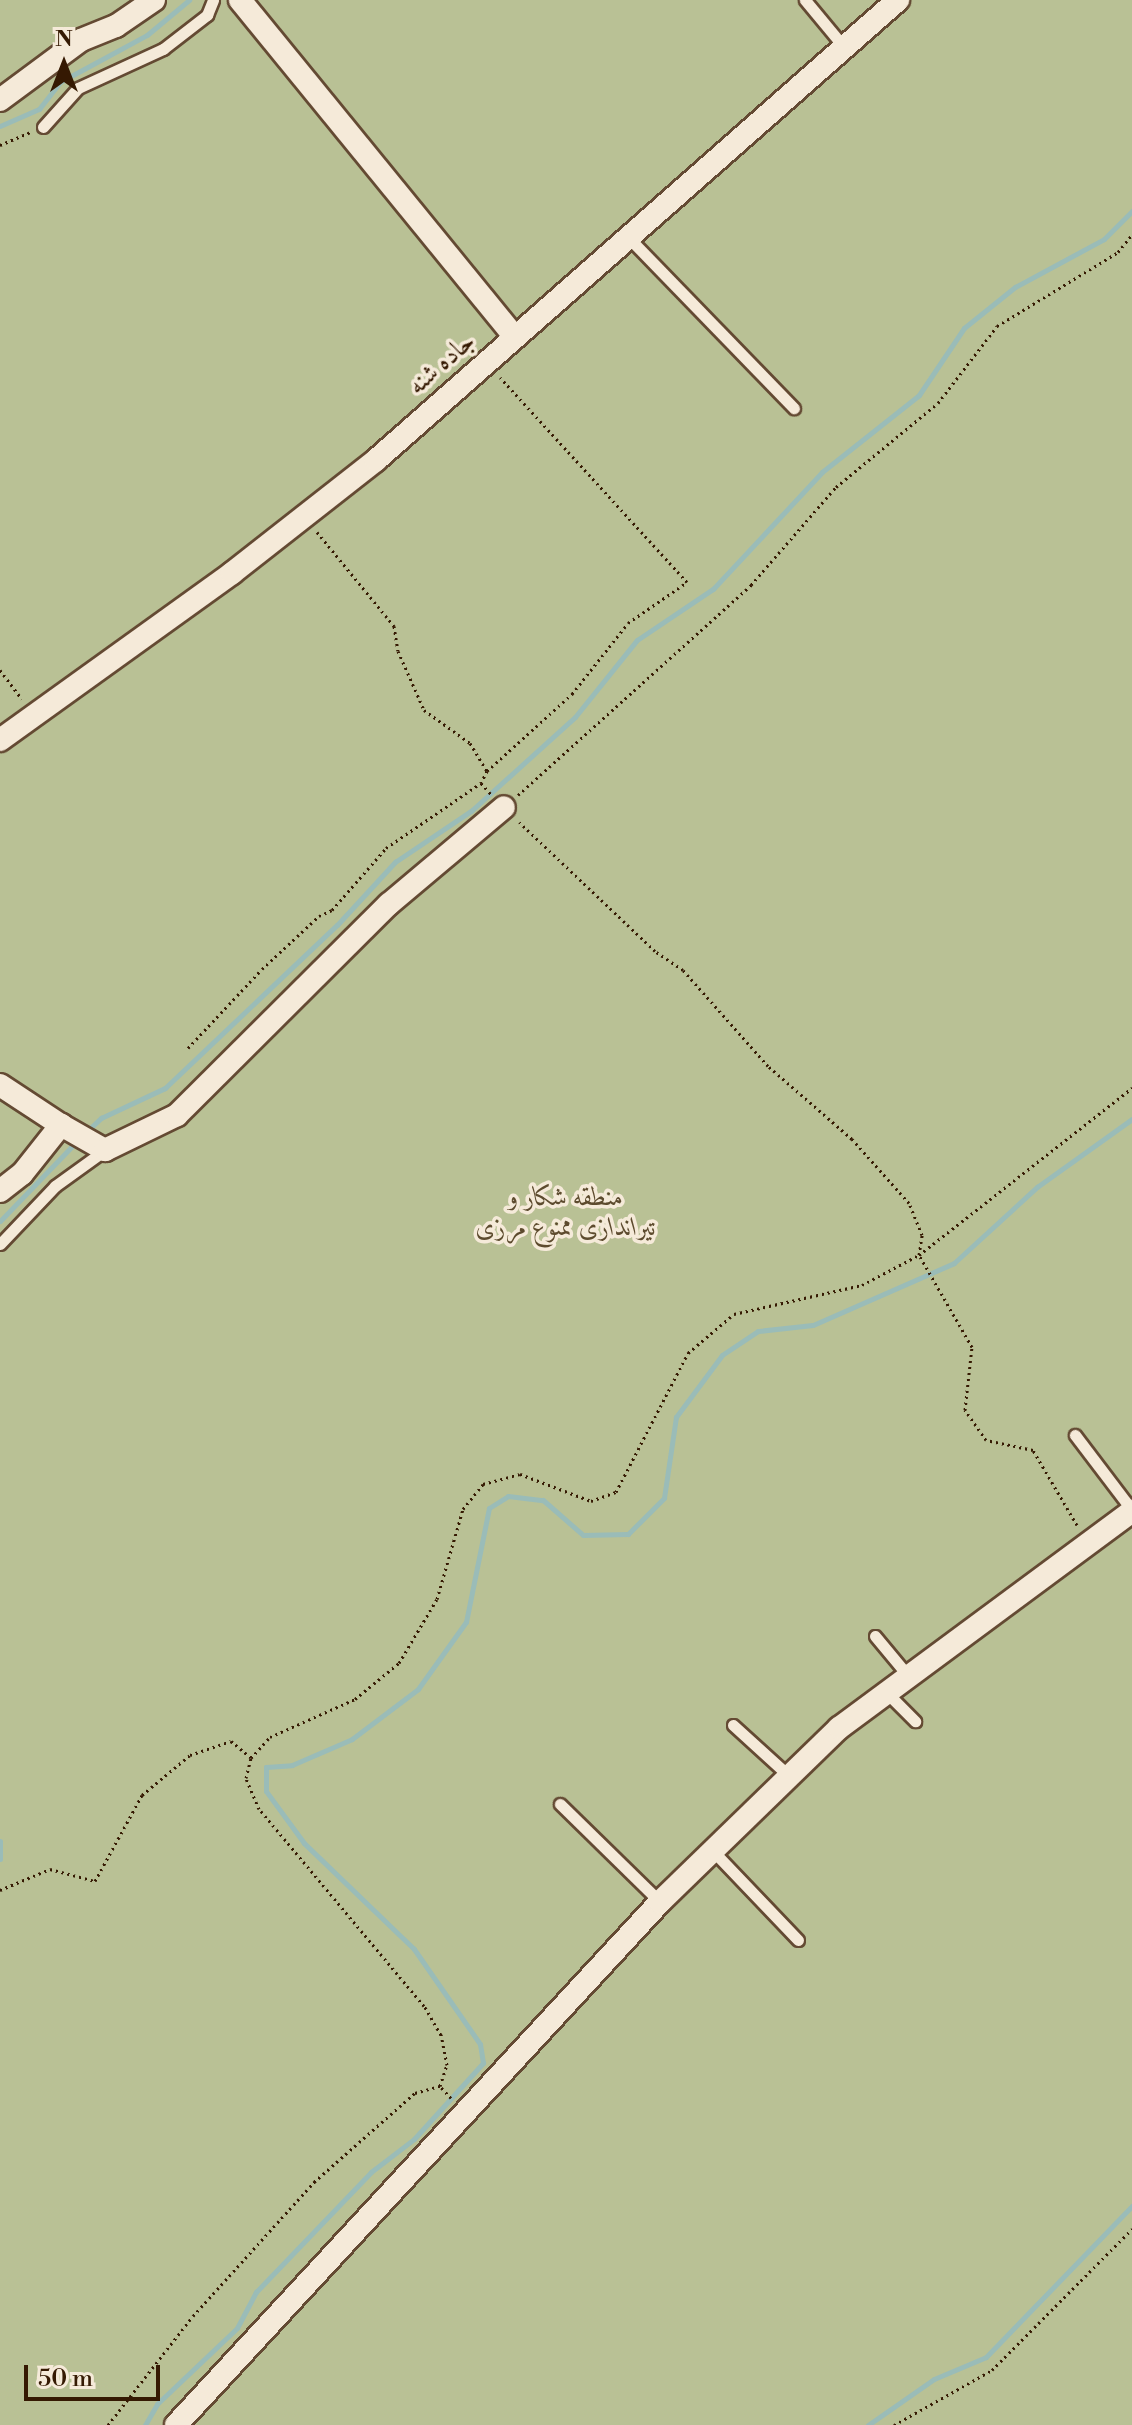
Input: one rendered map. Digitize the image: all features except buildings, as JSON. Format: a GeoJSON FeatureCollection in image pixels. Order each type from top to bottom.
{"type":"FeatureCollection","features":[{"type":"Feature","properties":{"kind":"street"},"geometry":{"type":"LineString","coordinates":[[0,100],[81,40],[116,26],[154,0]]}},
{"type":"Feature","properties":{"kind":"street"},"geometry":{"type":"LineString","coordinates":[[240,0],[515,337]]}},
{"type":"Feature","properties":{"kind":"street","name":"جاده شنه"},"geometry":{"type":"LineString","coordinates":[[0,740],[304,516],[487,362],[898,0]]}},
{"type":"Feature","properties":{"kind":"street"},"geometry":{"type":"LineString","coordinates":[[0,1085],[99,1147],[177,1115],[389,904],[504,807]]}},
{"type":"Feature","properties":{"kind":"street"},"geometry":{"type":"LineString","coordinates":[[0,1191],[22,1174],[66,1128]]}},
{"type":"Feature","properties":{"kind":"street"},"geometry":{"type":"LineString","coordinates":[[176,2425],[660,1902],[839,1728],[1132,1511]]}},
{"type":"Feature","properties":{"kind":"lane"},"geometry":{"type":"LineString","coordinates":[[43,127],[78,88],[163,49],[207,15],[213,0]]}},
{"type":"Feature","properties":{"kind":"lane"},"geometry":{"type":"LineString","coordinates":[[805,0],[844,47]]}},
{"type":"Feature","properties":{"kind":"lane"},"geometry":{"type":"LineString","coordinates":[[629,238],[794,408]]}},
{"type":"Feature","properties":{"kind":"lane"},"geometry":{"type":"LineString","coordinates":[[0,1244],[55,1186],[99,1147]]}},
{"type":"Feature","properties":{"kind":"lane"},"geometry":{"type":"LineString","coordinates":[[1075,1435],[1132,1511]]}},
{"type":"Feature","properties":{"kind":"lane"},"geometry":{"type":"LineString","coordinates":[[875,1636],[909,1677]]}},
{"type":"Feature","properties":{"kind":"lane"},"geometry":{"type":"LineString","coordinates":[[887,1693],[915,1721]]}},
{"type":"Feature","properties":{"kind":"lane"},"geometry":{"type":"LineString","coordinates":[[733,1725],[789,1776]]}},
{"type":"Feature","properties":{"kind":"lane"},"geometry":{"type":"LineString","coordinates":[[560,1804],[660,1902]]}},
{"type":"Feature","properties":{"kind":"lane"},"geometry":{"type":"LineString","coordinates":[[713,1851],[798,1940]]}},
{"type":"Feature","properties":{"kind":"path"},"geometry":{"type":"LineString","coordinates":[[0,145],[43,127]]}},
{"type":"Feature","properties":{"kind":"path"},"geometry":{"type":"LineString","coordinates":[[1088,1544],[1033,1450],[986,1440],[965,1410],[972,1347],[919,1255],[922,1235],[909,1203],[852,1139],[768,1066],[683,970],[655,951],[504,807],[751,585],[836,487],[938,403],[997,326],[1118,252],[1132,235]]}},
{"type":"Feature","properties":{"kind":"path"},"geometry":{"type":"LineString","coordinates":[[188,1048],[262,969],[319,916],[332,910],[386,848],[482,784],[487,771],[572,694],[628,623],[687,582],[487,362]]}},
{"type":"Feature","properties":{"kind":"path"},"geometry":{"type":"LineString","coordinates":[[304,516],[394,626],[398,651],[424,710],[470,743],[487,771]]}},
{"type":"Feature","properties":{"kind":"path"},"geometry":{"type":"LineString","coordinates":[[0,670],[34,716]]}},
{"type":"Feature","properties":{"kind":"path"},"geometry":{"type":"LineString","coordinates":[[440,2086],[447,2065],[441,2035],[380,1948],[304,1867],[259,1809],[246,1778],[251,1758],[270,1737],[355,1699],[399,1663],[437,1599],[463,1509],[483,1484],[520,1474],[591,1501],[616,1492],[688,1353],[734,1314],[778,1301],[830,1297],[919,1255],[1132,1088]]}},
{"type":"Feature","properties":{"kind":"path"},"geometry":{"type":"LineString","coordinates":[[0,1890],[50,1869],[95,1881],[142,1795],[190,1755],[231,1741],[251,1758]]}},
{"type":"Feature","properties":{"kind":"path"},"geometry":{"type":"LineString","coordinates":[[440,2086],[445,2092]]}},
{"type":"Feature","properties":{"kind":"path"},"geometry":{"type":"LineString","coordinates":[[108,2425],[193,2316],[314,2182],[415,2093],[440,2086]]}},
{"type":"Feature","properties":{"kind":"path"},"geometry":{"type":"LineString","coordinates":[[894,2425],[992,2370],[1132,2229]]}},
{"type":"Feature","properties":{"kind":"green space","name":"منطقه شکار و تیراندازی ممنوع مرزی"},"geometry":{"type":"Polygon","coordinates":[[[0,0],[1132,0],[1132,2425],[0,2425],[0,0]]]}},
{"type":"Feature","properties":{"kind":"waterway"},"geometry":{"type":"LineString","coordinates":[[0,126],[39,109],[60,82],[147,35],[189,0]]}},
{"type":"Feature","properties":{"kind":"waterway"},"geometry":{"type":"LineString","coordinates":[[86,1132],[101,1118],[165,1088],[337,925],[395,862],[471,811],[575,717],[637,640],[713,589],[822,472],[919,395],[964,328],[1015,287],[1104,239],[1132,211]]}},
{"type":"Feature","properties":{"kind":"waterway"},"geometry":{"type":"LineString","coordinates":[[145,2425],[157,2404],[237,2328],[256,2292],[371,2172],[414,2139],[483,2063],[480,2044],[414,1949],[304,1843],[266,1791],[266,1767],[292,1765],[352,1739],[418,1689],[466,1622],[489,1508],[508,1496],[543,1500],[583,1535],[628,1534],[664,1498],[676,1417],[722,1355],[758,1331],[813,1325],[954,1263],[1037,1187],[1132,1119]]}},
{"type":"Feature","properties":{"kind":"waterway"},"geometry":{"type":"LineString","coordinates":[[0,1221],[76,1142]]}},
{"type":"Feature","properties":{"kind":"waterway"},"geometry":{"type":"LineString","coordinates":[[0,1841],[0,1859]]}},
{"type":"Feature","properties":{"kind":"waterway"},"geometry":{"type":"LineString","coordinates":[[868,2425],[934,2379],[986,2357],[1132,2206]]}}]}
